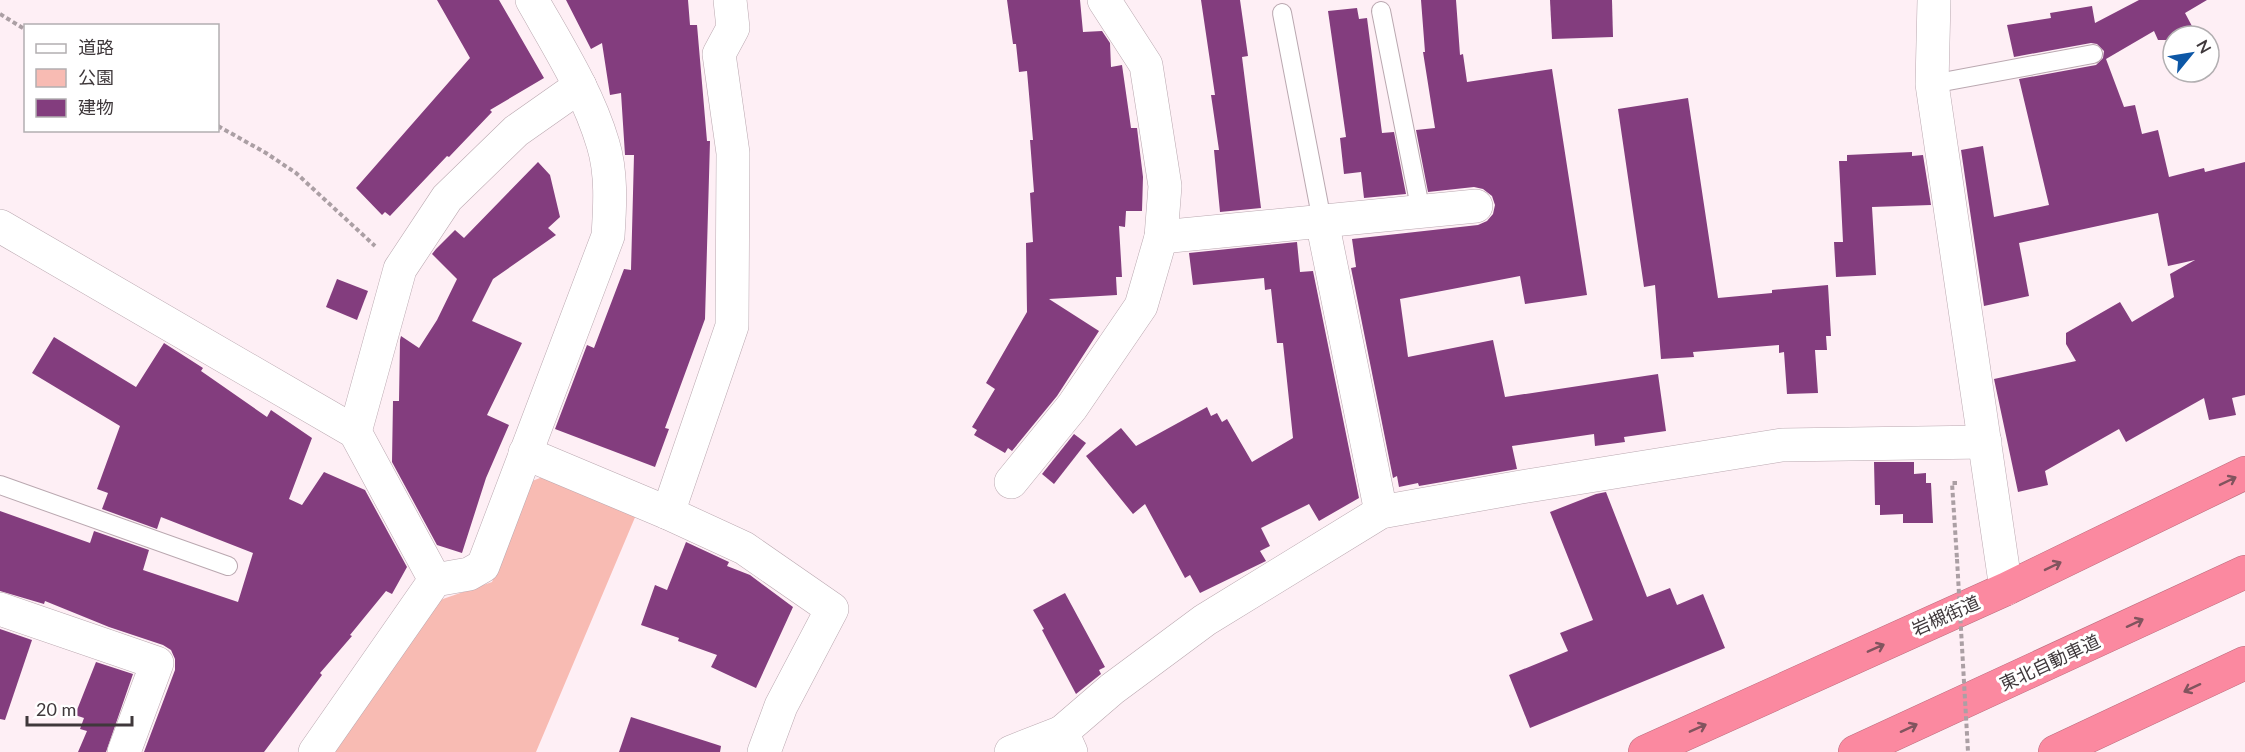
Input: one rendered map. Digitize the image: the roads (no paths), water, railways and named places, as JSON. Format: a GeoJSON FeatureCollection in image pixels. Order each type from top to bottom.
{"type":"FeatureCollection","features":[{"type":"Feature","properties":{"kind":"highway","name":"岩槻街道"},"geometry":{"type":"LineString","coordinates":[[1645,752],[2006,589],[2245,473]]}},
{"type":"Feature","properties":{"kind":"highway","name":"東北自動車道"},"geometry":{"type":"LineString","coordinates":[[1855,752],[2245,572]]}},
{"type":"Feature","properties":{"kind":"highway"},"geometry":{"type":"LineString","coordinates":[[2062,749],[2245,663]]}},
{"type":"Feature","properties":{"kind":"street"},"geometry":{"type":"LineString","coordinates":[[315,752],[435,580],[469,574],[483,566],[608,236],[610,199],[603,145],[580,86],[532,0]]}},
{"type":"Feature","properties":{"kind":"street"},"geometry":{"type":"LineString","coordinates":[[668,513],[732,326],[733,153],[719,54],[733,28],[730,0]]}},
{"type":"Feature","properties":{"kind":"street"},"geometry":{"type":"LineString","coordinates":[[1011,482],[1072,407],[1141,306],[1161,237],[1165,186],[1146,65],[1104,0]]}},
{"type":"Feature","properties":{"kind":"street"},"geometry":{"type":"LineString","coordinates":[[1934,0],[1932,84],[2006,589]]}},
{"type":"Feature","properties":{"kind":"street"},"geometry":{"type":"LineString","coordinates":[[355,432],[400,269],[447,198],[516,131],[580,86]]}},
{"type":"Feature","properties":{"kind":"street"},"geometry":{"type":"LineString","coordinates":[[1161,237],[1476,206]]}},
{"type":"Feature","properties":{"kind":"street"},"geometry":{"type":"LineString","coordinates":[[1322,221],[1382,512]]}},
{"type":"Feature","properties":{"kind":"street"},"geometry":{"type":"LineString","coordinates":[[0,226],[355,432],[435,580]]}},
{"type":"Feature","properties":{"kind":"street"},"geometry":{"type":"LineString","coordinates":[[1011,752],[1067,742],[1112,689],[1205,620],[1382,512],[1521,487],[1782,446],[1985,442]]}},
{"type":"Feature","properties":{"kind":"street"},"geometry":{"type":"LineString","coordinates":[[525,453],[668,513],[744,548],[832,609],[781,706],[764,752]]}},
{"type":"Feature","properties":{"kind":"street"},"geometry":{"type":"LineString","coordinates":[[0,609],[157,663],[124,752]]}},
{"type":"Feature","properties":{"kind":"lane"},"geometry":{"type":"LineString","coordinates":[[1381,11],[1421,212]]}},
{"type":"Feature","properties":{"kind":"lane"},"geometry":{"type":"LineString","coordinates":[[1282,13],[1322,221]]}},
{"type":"Feature","properties":{"kind":"lane"},"geometry":{"type":"LineString","coordinates":[[1932,84],[2093,54]]}},
{"type":"Feature","properties":{"kind":"lane"},"geometry":{"type":"LineString","coordinates":[[0,485],[228,566]]}}]}
